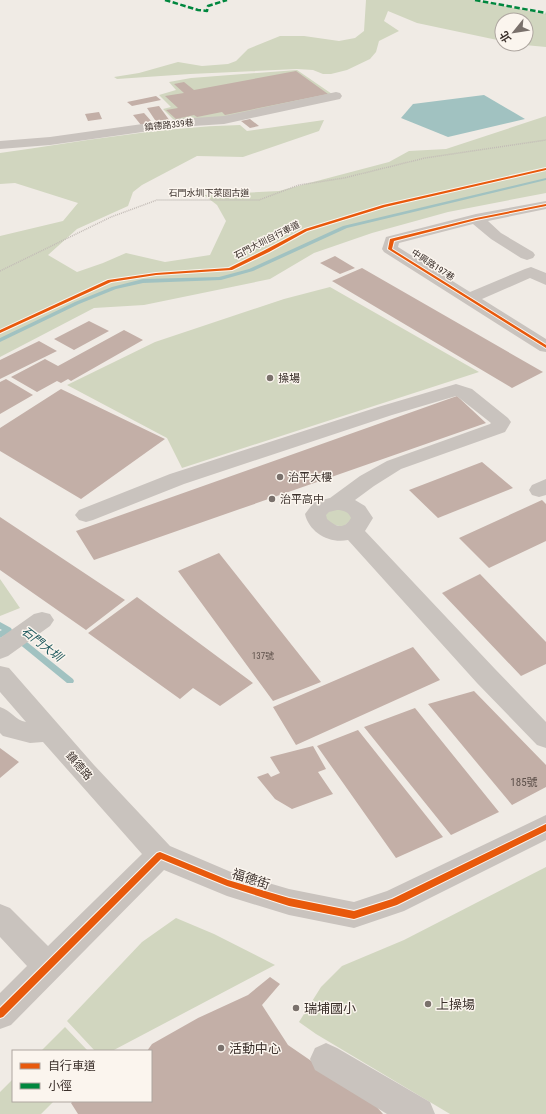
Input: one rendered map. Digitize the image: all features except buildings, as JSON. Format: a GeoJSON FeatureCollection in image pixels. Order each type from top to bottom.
{"type":"FeatureCollection","features":[{"type":"Feature","properties":{"kind":"street","name":"鎮德路339巷"},"geometry":{"type":"LineString","coordinates":[[0,145],[50,141],[178,123],[224,120],[336,96]]}},
{"type":"Feature","properties":{"kind":"street","name":"中興路197巷"},"geometry":{"type":"LineString","coordinates":[[544,207],[476,219],[392,240],[390,249],[546,348]]}},
{"type":"Feature","properties":{"kind":"street"},"geometry":{"type":"LineString","coordinates":[[476,219],[496,236],[527,255]]}},
{"type":"Feature","properties":{"kind":"street"},"geometry":{"type":"LineString","coordinates":[[469,299],[531,272],[546,280]]}},
{"type":"Feature","properties":{"kind":"street"},"geometry":{"type":"LineString","coordinates":[[86,515],[177,479],[385,411],[456,390],[465,392],[501,422],[498,428],[492,431],[394,465],[367,481],[337,503],[324,506],[316,514],[318,524],[329,532],[337,533],[352,531],[360,523],[362,518],[360,514],[351,506],[337,503]]}},
{"type":"Feature","properties":{"kind":"street"},"geometry":{"type":"LineString","coordinates":[[352,531],[486,676],[546,738]]}},
{"type":"Feature","properties":{"kind":"street"},"geometry":{"type":"LineString","coordinates":[[4,648],[34,625]]}},
{"type":"Feature","properties":{"kind":"street","name":"鎮德路"},"geometry":{"type":"LineString","coordinates":[[0,675],[160,855]]}},
{"type":"Feature","properties":{"kind":"street"},"geometry":{"type":"LineString","coordinates":[[0,716],[12,730],[30,733],[50,732]]}},
{"type":"Feature","properties":{"kind":"street","name":"福德街"},"geometry":{"type":"LineString","coordinates":[[160,855],[226,883],[289,902],[354,915],[394,902],[546,827]]}},
{"type":"Feature","properties":{"kind":"street"},"geometry":{"type":"LineString","coordinates":[[0,1014],[160,855]]}},
{"type":"Feature","properties":{"kind":"street"},"geometry":{"type":"LineString","coordinates":[[0,917],[48,967]]}},
{"type":"Feature","properties":{"kind":"street"},"geometry":{"type":"LineString","coordinates":[[326,1059],[418,1114]]}},
{"type":"Feature","properties":{"kind":"green space"},"geometry":{"type":"Polygon","coordinates":[[[366,0],[473,0],[546,14],[546,47],[534,46],[534,12],[494,12],[494,39],[417,23],[388,11],[384,21],[399,31],[379,41],[376,52],[370,59],[347,70],[331,74],[323,74],[313,70],[297,69],[117,79],[114,77],[139,73],[178,62],[202,66],[228,64],[236,61],[248,49],[280,36],[304,36],[339,41],[355,38],[364,31],[366,0]]]}},
{"type":"Feature","properties":{"kind":"green space"},"geometry":{"type":"Polygon","coordinates":[[[297,70],[332,94],[222,117],[175,121],[163,109],[171,107],[159,95],[176,90],[169,82],[191,78],[297,70]]]}},
{"type":"Feature","properties":{"kind":"green space"},"geometry":{"type":"Polygon","coordinates":[[[546,116],[546,193],[448,212],[372,233],[314,253],[270,279],[144,305],[94,308],[0,357],[0,236],[63,221],[78,203],[15,183],[0,184],[0,153],[149,132],[210,126],[240,125],[247,131],[324,120],[319,131],[243,157],[197,156],[142,185],[133,192],[128,206],[77,229],[48,255],[77,272],[126,253],[165,262],[210,255],[226,221],[217,205],[204,195],[279,191],[389,162],[409,151],[446,149],[546,116]]]}},
{"type":"Feature","properties":{"kind":"green space","name":"操場"},"geometry":{"type":"Polygon","coordinates":[[[330,287],[479,372],[182,468],[167,438],[67,385],[155,342],[284,299],[330,287]]]}},
{"type":"Feature","properties":{"kind":"green space"},"geometry":{"type":"Polygon","coordinates":[[[332,510],[346,510],[353,518],[343,527],[327,523],[325,514],[332,510]]]}},
{"type":"Feature","properties":{"kind":"green space"},"geometry":{"type":"Polygon","coordinates":[[[0,579],[20,608],[0,616],[0,579]]]}},
{"type":"Feature","properties":{"kind":"green space","name":"上操場"},"geometry":{"type":"Polygon","coordinates":[[[546,867],[546,1114],[450,1114],[316,1034],[299,1022],[321,987],[342,966],[404,940],[546,867]]]}},
{"type":"Feature","properties":{"kind":"green space"},"geometry":{"type":"Polygon","coordinates":[[[176,918],[214,934],[275,965],[114,1050],[94,1050],[67,1021],[142,942],[176,918]]]}},
{"type":"Feature","properties":{"kind":"green space"},"geometry":{"type":"Polygon","coordinates":[[[65,1027],[87,1050],[42,1050],[65,1027]]]}},
{"type":"Feature","properties":{"kind":"green space"},"geometry":{"type":"Polygon","coordinates":[[[12,1080],[12,1102],[53,1102],[41,1114],[0,1114],[0,1092],[12,1080]]]}},
{"type":"Feature","properties":{"kind":"water"},"geometry":{"type":"Polygon","coordinates":[[[484,95],[525,119],[448,137],[401,118],[413,104],[484,95]]]}},
{"type":"Feature","properties":{"kind":"waterway","name":"石門大圳"},"geometry":{"type":"LineString","coordinates":[[0,340],[77,303],[114,288],[143,281],[219,279],[251,270],[345,227],[546,179]]}},
{"type":"Feature","properties":{"kind":"waterway","name":"石門大圳"},"geometry":{"type":"LineString","coordinates":[[0,625],[7,631]]}},
{"type":"Feature","properties":{"kind":"waterway","name":"石門大圳"},"geometry":{"type":"LineString","coordinates":[[0,635],[7,631]]}},
{"type":"Feature","properties":{"kind":"waterway","name":"石門大圳"},"geometry":{"type":"LineString","coordinates":[[7,631],[70,681]]}},
{"type":"Feature","properties":{"kind":"marked path"},"geometry":{"type":"LineString","coordinates":[[165,0],[198,10],[207,11],[208,6],[227,0]]}},
{"type":"Feature","properties":{"kind":"marked path"},"geometry":{"type":"LineString","coordinates":[[475,0],[546,13]]}},
{"type":"Feature","properties":{"kind":"cycle path","name":"石門大圳自行車道"},"geometry":{"type":"LineString","coordinates":[[0,332],[110,281],[156,274],[230,269],[306,230],[384,206],[546,169]]}},
{"type":"Feature","properties":{"kind":"cycle path"},"geometry":{"type":"LineString","coordinates":[[546,205],[476,219],[392,240],[390,249],[546,347]]}},
{"type":"Feature","properties":{"kind":"cycle path"},"geometry":{"type":"LineString","coordinates":[[0,1014],[160,855],[227,883],[289,902],[354,915],[394,902],[546,827]]}},
{"type":"Feature","properties":{"kind":"place","name":"操場"},"geometry":{"type":"Point","coordinates":[270,378]}},
{"type":"Feature","properties":{"kind":"place","name":"治平大樓"},"geometry":{"type":"Point","coordinates":[280,477]}},
{"type":"Feature","properties":{"kind":"place","name":"治平高中"},"geometry":{"type":"Point","coordinates":[272,499]}},
{"type":"Feature","properties":{"kind":"place","name":"上操場"},"geometry":{"type":"Point","coordinates":[428,1004]}},
{"type":"Feature","properties":{"kind":"place","name":"瑞埔國小"},"geometry":{"type":"Point","coordinates":[296,1008]}},
{"type":"Feature","properties":{"kind":"place","name":"活動中心"},"geometry":{"type":"Point","coordinates":[221,1048]}}]}
